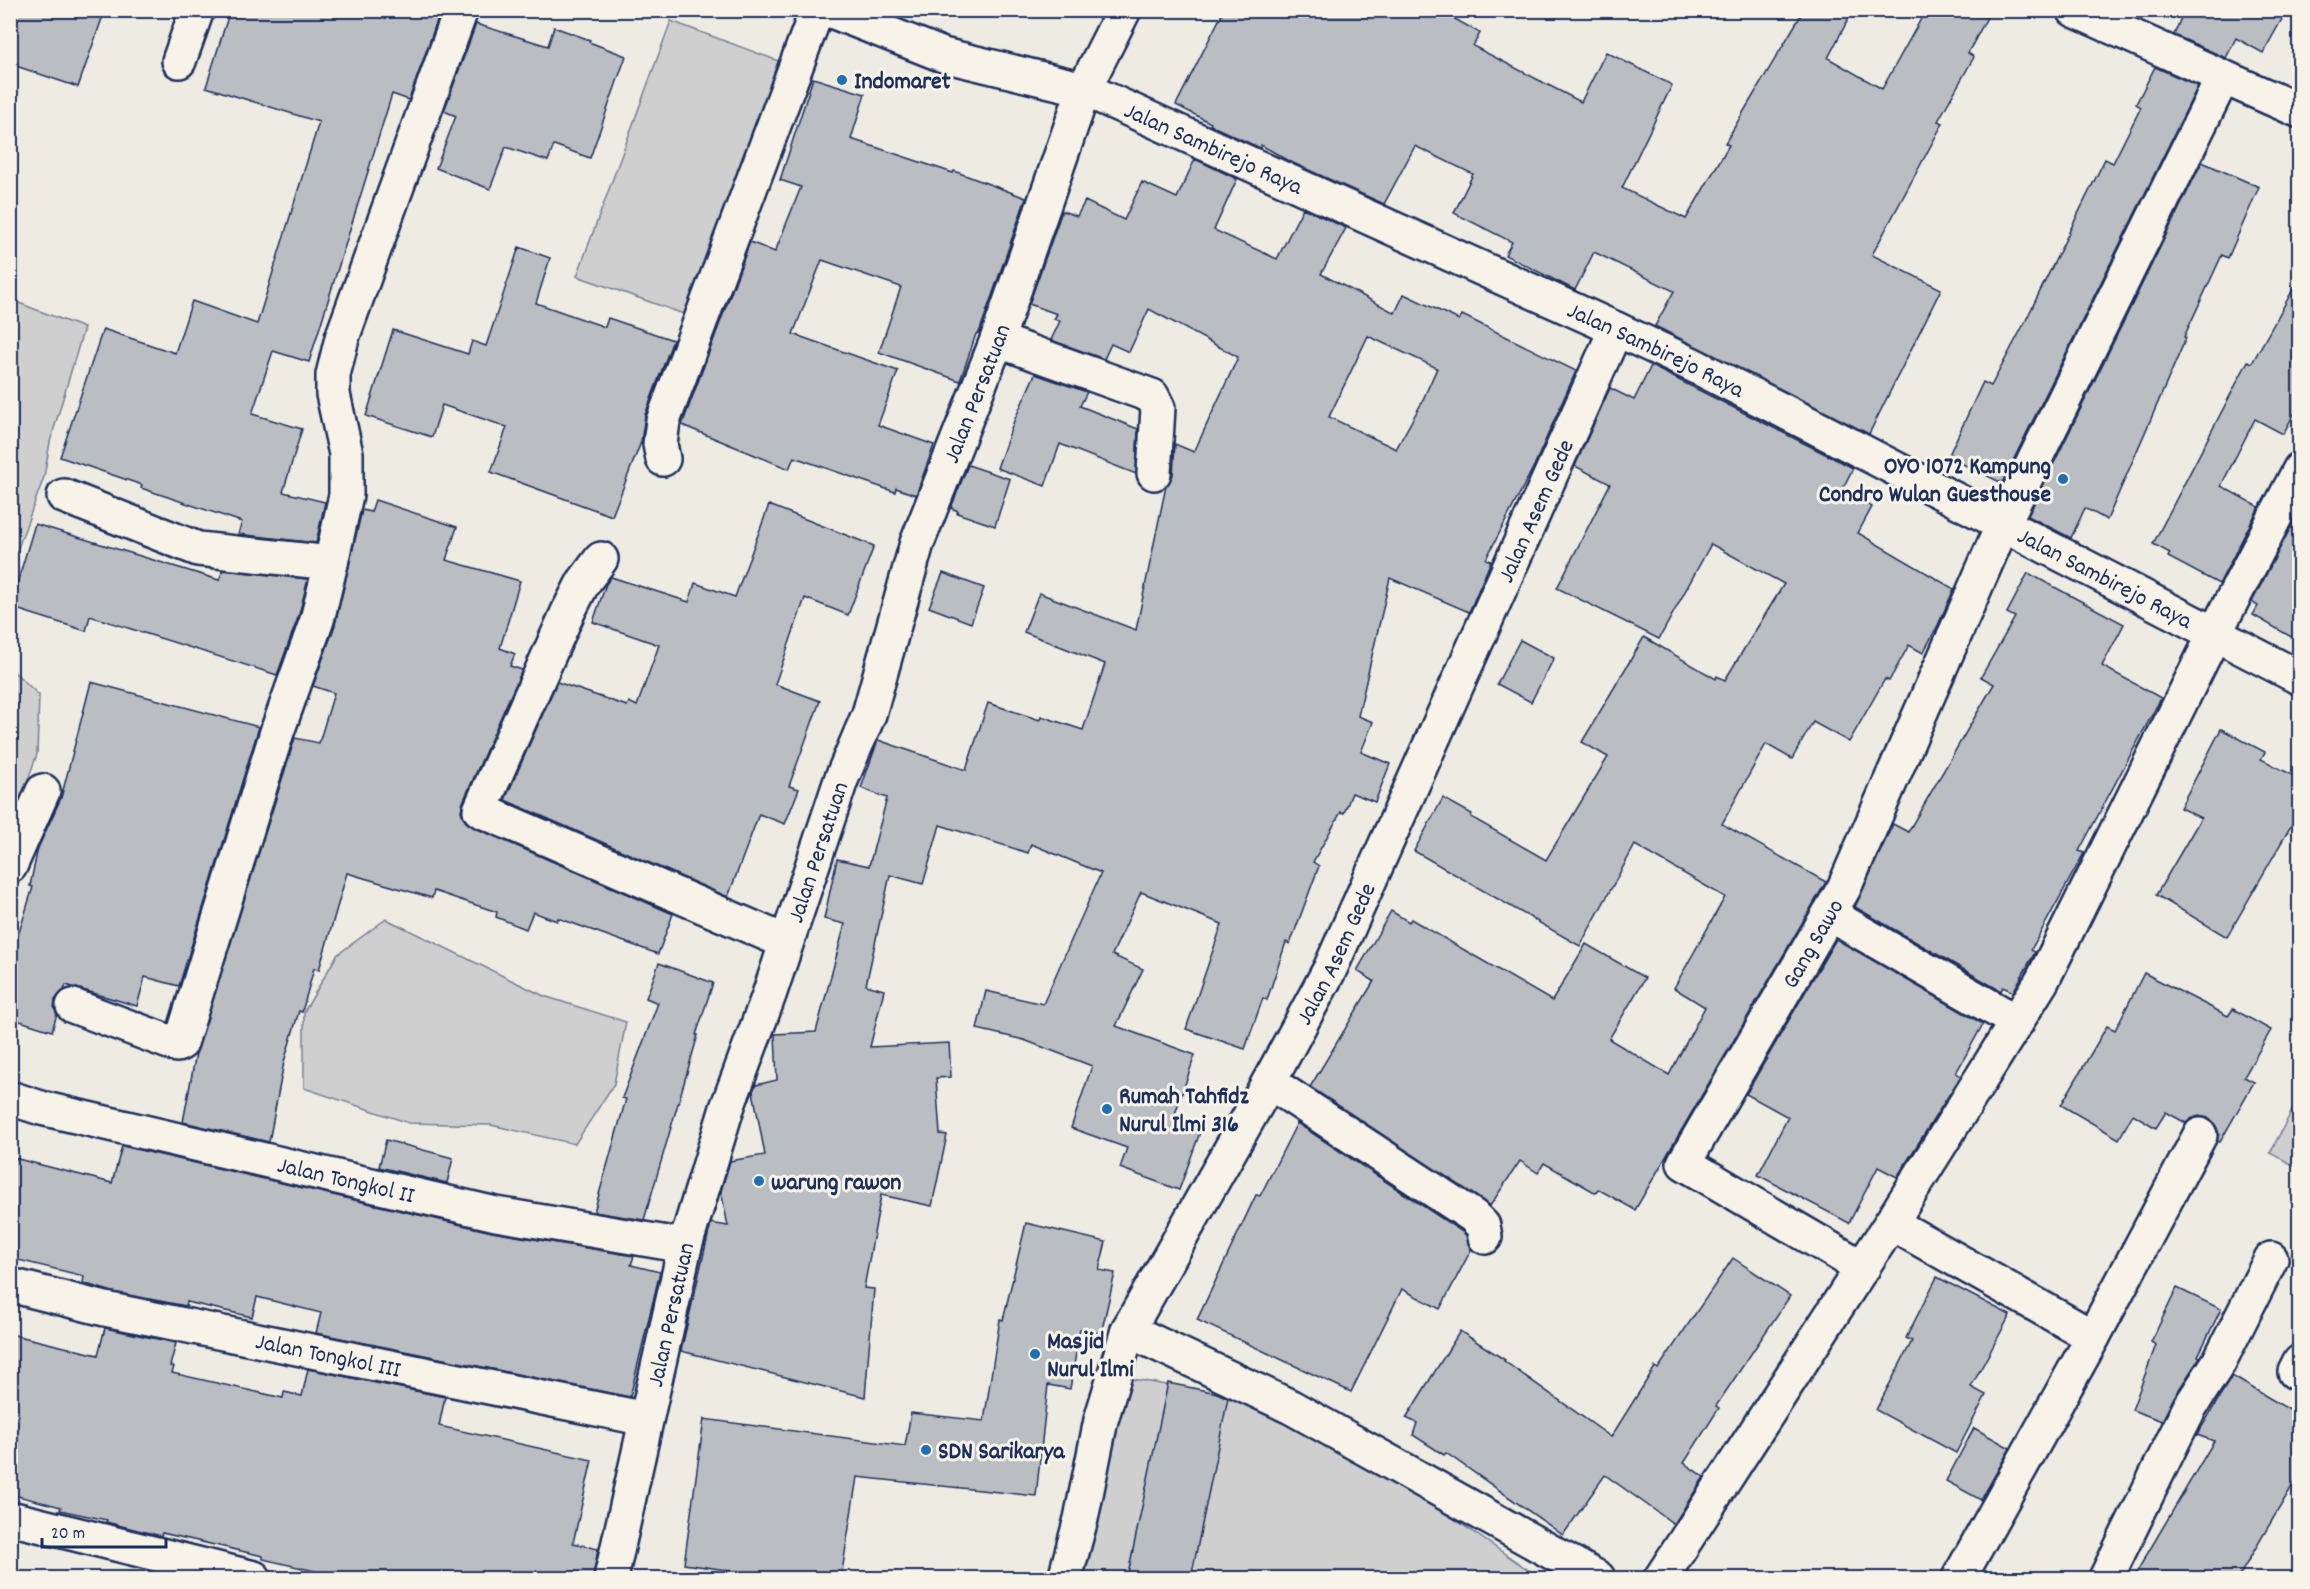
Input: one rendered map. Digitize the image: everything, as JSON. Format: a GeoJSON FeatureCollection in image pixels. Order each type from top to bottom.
{"type":"FeatureCollection","features":[{"type":"Feature","properties":{"kind":"street"},"geometry":{"type":"LineString","coordinates":[[179,62],[197,10]]}},
{"type":"Feature","properties":{"kind":"street"},"geometry":{"type":"LineString","coordinates":[[72,1006],[177,1045],[181,1043],[277,732],[317,620],[331,563],[346,495],[346,454],[333,394],[333,375],[342,338],[461,10]]}},
{"type":"Feature","properties":{"kind":"street"},"geometry":{"type":"LineString","coordinates":[[663,459],[660,444],[663,421],[817,10]]}},
{"type":"Feature","properties":{"kind":"street","name":"Jalan Sambirejo Raya"},"geometry":{"type":"LineString","coordinates":[[829,10],[943,55],[1084,89],[1616,329],[1703,370],[2300,678]]}},
{"type":"Feature","properties":{"kind":"street","name":"Jalan Persatuan"},"geometry":{"type":"LineString","coordinates":[[611,1578],[686,1246],[727,1108],[841,780],[869,714],[917,543],[997,339],[1084,89],[1124,10]]}},
{"type":"Feature","properties":{"kind":"street"},"geometry":{"type":"LineString","coordinates":[[2074,10],[2300,111]]}},
{"type":"Feature","properties":{"kind":"street","name":"Gang Sawo"},"geometry":{"type":"LineString","coordinates":[[1863,1268],[1684,1163],[1849,878],[2003,524],[2223,77]]}},
{"type":"Feature","properties":{"kind":"street","name":"Jalan Asem Gede"},"geometry":{"type":"LineString","coordinates":[[1065,1578],[1081,1519],[1101,1420],[1128,1330],[1269,1082],[1330,969],[1616,329]]}},
{"type":"Feature","properties":{"kind":"street"},"geometry":{"type":"LineString","coordinates":[[997,339],[1152,396],[1158,408],[1154,473]]}},
{"type":"Feature","properties":{"kind":"street"},"geometry":{"type":"LineString","coordinates":[[1661,1578],[1863,1268],[2042,981],[2215,633],[2300,469]]}},
{"type":"Feature","properties":{"kind":"street"},"geometry":{"type":"LineString","coordinates":[[64,496],[198,549],[331,563]]}},
{"type":"Feature","properties":{"kind":"street"},"geometry":{"type":"LineString","coordinates":[[601,559],[583,583],[568,612],[480,810],[786,942]]}},
{"type":"Feature","properties":{"kind":"street"},"geometry":{"type":"LineString","coordinates":[[10,866],[42,791]]}},
{"type":"Feature","properties":{"kind":"street"},"geometry":{"type":"LineString","coordinates":[[1829,914],[2017,1022]]}},
{"type":"Feature","properties":{"kind":"street"},"geometry":{"type":"LineString","coordinates":[[1269,1082],[1473,1216],[1483,1226],[1485,1237]]}},
{"type":"Feature","properties":{"kind":"street","name":"Jalan Tongkol II"},"geometry":{"type":"LineString","coordinates":[[10,1098],[41,1108],[496,1214],[686,1246]]}},
{"type":"Feature","properties":{"kind":"street"},"geometry":{"type":"LineString","coordinates":[[1959,1578],[2093,1337],[2200,1135]]}},
{"type":"Feature","properties":{"kind":"street"},"geometry":{"type":"LineString","coordinates":[[1891,1223],[2093,1337]]}},
{"type":"Feature","properties":{"kind":"street"},"geometry":{"type":"LineString","coordinates":[[2106,1578],[2190,1407],[2219,1362],[2271,1259]]}},
{"type":"Feature","properties":{"kind":"street","name":"Jalan Tongkol III"},"geometry":{"type":"LineString","coordinates":[[10,1285],[105,1309],[646,1419]]}},
{"type":"Feature","properties":{"kind":"street"},"geometry":{"type":"LineString","coordinates":[[1128,1330],[1291,1407],[1598,1578]]}},
{"type":"Feature","properties":{"kind":"street"},"geometry":{"type":"LineString","coordinates":[[10,1518],[254,1578]]}},
{"type":"Feature","properties":{"kind":"shaded area"},"geometry":{"type":"Polygon","coordinates":[[[671,21],[789,65],[695,318],[577,276],[671,21]]]}},
{"type":"Feature","properties":{"kind":"shaded area"},"geometry":{"type":"Polygon","coordinates":[[[11,300],[84,328],[50,442],[44,477],[11,567],[11,300]]]}},
{"type":"Feature","properties":{"kind":"shaded area"},"geometry":{"type":"Polygon","coordinates":[[[11,669],[39,695],[37,754],[11,828],[11,669]]]}},
{"type":"Feature","properties":{"kind":"shaded area"},"geometry":{"type":"Polygon","coordinates":[[[386,919],[544,996],[626,1022],[614,1084],[575,1144],[491,1125],[409,1123],[304,1088],[304,1012],[337,955],[386,919]]]}},
{"type":"Feature","properties":{"kind":"shaded area"},"geometry":{"type":"Polygon","coordinates":[[[2299,1097],[2299,1168],[2270,1153],[2299,1097]]]}},
{"type":"Feature","properties":{"kind":"shaded area"},"geometry":{"type":"Polygon","coordinates":[[[1110,1375],[1291,1407],[1540,1578],[1071,1578],[1110,1375]]]}},
{"type":"Feature","properties":{"kind":"building"},"geometry":{"type":"Polygon","coordinates":[[[15,10],[105,10],[78,87],[10,64],[10,25],[15,10]]]}},
{"type":"Feature","properties":{"kind":"building"},"geometry":{"type":"Polygon","coordinates":[[[230,10],[440,12],[409,100],[392,94],[309,362],[273,351],[252,414],[302,429],[283,492],[325,502],[316,543],[238,534],[242,522],[141,488],[142,485],[60,457],[103,329],[175,353],[192,301],[257,324],[319,122],[206,87],[230,10]]]}},
{"type":"Feature","properties":{"kind":"building"},"geometry":{"type":"Polygon","coordinates":[[[1224,10],[1439,10],[1480,33],[1473,46],[1581,102],[1606,52],[1672,85],[1622,188],[1686,219],[1729,145],[1725,143],[1804,10],[1853,10],[1828,58],[1882,89],[1926,10],[1991,10],[1968,53],[1974,57],[1938,121],[1943,123],[1872,255],[1941,289],[1869,434],[1655,326],[1674,291],[1594,252],[1575,290],[1505,255],[1512,242],[1454,213],[1473,174],[1415,146],[1384,204],[1293,163],[1261,145],[1260,148],[1210,125],[1211,123],[1176,105],[1224,10]]]}},
{"type":"Feature","properties":{"kind":"building"},"geometry":{"type":"Polygon","coordinates":[[[2184,10],[2287,10],[2263,53],[2236,38],[2226,58],[2174,35],[2184,10]]]}},
{"type":"Feature","properties":{"kind":"building"},"geometry":{"type":"Polygon","coordinates":[[[476,24],[548,46],[554,27],[626,56],[590,158],[554,145],[548,161],[506,147],[490,189],[436,168],[456,116],[444,111],[476,24]]]}},
{"type":"Feature","properties":{"kind":"building"},"geometry":{"type":"Polygon","coordinates":[[[2155,67],[2198,86],[2002,483],[1948,457],[1983,382],[1991,386],[2025,322],[2105,159],[2113,163],[2141,107],[2136,104],[2155,67]]]}},
{"type":"Feature","properties":{"kind":"building"},"geometry":{"type":"Polygon","coordinates":[[[813,78],[865,94],[851,139],[953,173],[954,171],[1026,198],[960,381],[879,352],[901,287],[822,260],[793,334],[898,371],[878,425],[934,445],[916,495],[896,488],[895,492],[794,457],[789,469],[682,425],[750,242],[775,252],[801,187],[780,180],[813,78]]]}},
{"type":"Feature","properties":{"kind":"building"},"geometry":{"type":"Polygon","coordinates":[[[1195,159],[1237,179],[1214,230],[1277,259],[1303,208],[1346,228],[1321,274],[1395,313],[1404,294],[1459,320],[1462,315],[1576,371],[1534,466],[1486,559],[1491,561],[1469,612],[1390,578],[1358,716],[1373,722],[1361,752],[1390,764],[1375,802],[1352,793],[1344,813],[1341,812],[1313,862],[1319,866],[1290,944],[1286,942],[1267,1000],[1263,998],[1245,1049],[1186,1029],[1222,924],[1141,892],[1112,955],[1143,969],[1116,1026],[1195,1055],[1174,1117],[1202,1127],[1179,1190],[1120,1168],[1127,1148],[1071,1128],[1092,1066],[1024,1040],[977,1029],[986,991],[1043,1004],[1101,873],[1031,844],[1028,853],[940,825],[923,884],[890,875],[866,985],[884,990],[870,1047],[949,1043],[951,1077],[936,1078],[940,1134],[947,1135],[932,1206],[881,1195],[864,1288],[874,1289],[865,1397],[681,1351],[711,1223],[728,1226],[721,1191],[730,1161],[765,1155],[753,1091],[756,1085],[777,1080],[775,1034],[816,1032],[845,924],[824,919],[837,859],[869,866],[887,798],[861,788],[878,740],[966,770],[988,703],[1040,720],[1041,716],[1083,730],[1105,664],[1024,632],[1039,593],[1136,630],[1166,486],[1173,475],[1175,444],[1194,452],[1238,357],[1149,309],[1129,352],[1111,344],[1104,359],[1051,340],[1060,321],[1054,319],[1057,314],[1029,304],[1062,211],[1077,216],[1085,201],[1124,220],[1142,182],[1177,198],[1195,159]],[[1368,336],[1329,417],[1396,449],[1421,404],[1437,368],[1368,336]]]}},
{"type":"Feature","properties":{"kind":"building"},"geometry":{"type":"Polygon","coordinates":[[[2202,162],[2259,187],[2228,258],[2222,255],[2184,337],[2186,338],[2107,520],[2085,508],[2071,538],[2028,516],[2202,162]]]}},
{"type":"Feature","properties":{"kind":"building"},"geometry":{"type":"Polygon","coordinates":[[[519,247],[550,258],[536,303],[605,327],[608,318],[673,340],[645,415],[641,442],[612,516],[491,472],[507,427],[442,405],[432,437],[366,416],[393,330],[468,354],[472,341],[486,346],[519,247]]]}},
{"type":"Feature","properties":{"kind":"building"},"geometry":{"type":"Polygon","coordinates":[[[2300,277],[2300,403],[2283,434],[2255,419],[2221,486],[2259,507],[2219,584],[2168,557],[2170,553],[2153,544],[2248,361],[2252,363],[2300,277]]]}},
{"type":"Feature","properties":{"kind":"building"},"geometry":{"type":"Polygon","coordinates":[[[1651,366],[1853,468],[1842,490],[1872,507],[1858,533],[1954,589],[1923,653],[1909,645],[1889,681],[1885,679],[1849,742],[1813,722],[1792,759],[1766,744],[1722,824],[1826,882],[1635,1210],[1598,1189],[1596,1193],[1544,1163],[1538,1173],[1520,1161],[1490,1206],[1310,1087],[1374,981],[1357,971],[1391,911],[1409,922],[1411,919],[1552,1001],[1586,944],[1645,978],[1609,1039],[1669,1075],[1705,1007],[1674,988],[1725,897],[1635,845],[1580,946],[1414,851],[1443,798],[1472,814],[1471,817],[1546,860],[1608,757],[1582,742],[1644,637],[1716,679],[1717,676],[1725,680],[1784,584],[1711,544],[1659,639],[1557,588],[1610,484],[1575,466],[1610,388],[1634,400],[1651,366]]]}},
{"type":"Feature","properties":{"kind":"building"},"geometry":{"type":"Polygon","coordinates":[[[1035,374],[1087,392],[1080,406],[1138,429],[1136,474],[1060,444],[1045,486],[997,468],[1014,421],[1035,374]]]}},
{"type":"Feature","properties":{"kind":"building"},"geometry":{"type":"Polygon","coordinates":[[[968,465],[1010,479],[995,526],[957,513],[958,511],[951,508],[968,465]]]}},
{"type":"Feature","properties":{"kind":"building"},"geometry":{"type":"Polygon","coordinates":[[[375,500],[457,527],[446,560],[520,581],[500,648],[515,654],[510,666],[522,670],[463,802],[461,811],[465,821],[473,827],[673,914],[658,954],[558,918],[557,921],[533,912],[526,929],[496,917],[497,912],[434,891],[432,898],[347,873],[319,970],[314,968],[302,1012],[299,1011],[284,1062],[269,1142],[183,1122],[196,1053],[295,738],[319,743],[334,693],[313,686],[335,625],[362,510],[371,512],[375,500]]]}},
{"type":"Feature","properties":{"kind":"building"},"geometry":{"type":"Polygon","coordinates":[[[769,505],[874,546],[848,615],[805,598],[775,684],[820,701],[789,786],[799,789],[785,824],[759,814],[728,897],[505,800],[557,682],[627,706],[629,702],[637,706],[659,645],[593,622],[606,584],[611,577],[689,602],[695,583],[735,597],[769,505]]]}},
{"type":"Feature","properties":{"kind":"building"},"geometry":{"type":"Polygon","coordinates":[[[35,524],[219,580],[223,570],[308,579],[299,615],[277,675],[90,616],[86,631],[10,607],[35,524]]]}},
{"type":"Feature","properties":{"kind":"building"},"geometry":{"type":"Polygon","coordinates":[[[2292,525],[2300,529],[2300,642],[2253,615],[2258,606],[2252,602],[2292,525]]]}},
{"type":"Feature","properties":{"kind":"building"},"geometry":{"type":"Polygon","coordinates":[[[943,573],[984,588],[971,623],[929,607],[943,573]]]}},
{"type":"Feature","properties":{"kind":"building"},"geometry":{"type":"Polygon","coordinates":[[[2028,573],[2124,624],[2102,666],[2161,698],[2079,851],[2084,853],[2031,950],[2035,952],[2013,992],[2003,987],[2001,991],[1855,907],[1893,824],[1908,832],[1994,684],[1981,677],[2015,617],[2007,613],[2028,573]]]}},
{"type":"Feature","properties":{"kind":"building"},"geometry":{"type":"Polygon","coordinates":[[[1520,640],[1554,658],[1531,702],[1497,684],[1520,640]]]}},
{"type":"Feature","properties":{"kind":"building"},"geometry":{"type":"Polygon","coordinates":[[[91,682],[259,727],[179,986],[145,977],[137,1006],[66,985],[55,1000],[54,1008],[57,1014],[52,1031],[10,1018],[10,962],[33,887],[30,886],[38,848],[61,798],[91,682]]]}},
{"type":"Feature","properties":{"kind":"building"},"geometry":{"type":"Polygon","coordinates":[[[2221,729],[2265,752],[2261,759],[2300,779],[2300,810],[2227,937],[2156,895],[2201,818],[2180,808],[2221,729]]]}},
{"type":"Feature","properties":{"kind":"building"},"geometry":{"type":"Polygon","coordinates":[[[1836,939],[1983,1024],[1956,1073],[1961,1076],[1897,1177],[1878,1167],[1849,1223],[1758,1175],[1788,1117],[1746,1094],[1836,939]]]}},
{"type":"Feature","properties":{"kind":"building"},"geometry":{"type":"Polygon","coordinates":[[[659,963],[713,983],[644,1220],[594,1212],[626,1099],[622,1098],[658,1003],[646,998],[659,963]]]}},
{"type":"Feature","properties":{"kind":"building"},"geometry":{"type":"Polygon","coordinates":[[[2144,973],[2228,1016],[2233,1009],[2271,1030],[2244,1077],[2254,1082],[2220,1142],[2217,1141],[2219,1134],[2216,1126],[2208,1118],[2199,1116],[2186,1123],[2166,1112],[2156,1128],[2133,1114],[2119,1139],[2061,1105],[2107,1026],[2115,1030],[2144,973]]]}},
{"type":"Feature","properties":{"kind":"building"},"geometry":{"type":"Polygon","coordinates":[[[1297,1123],[1461,1231],[1466,1235],[1471,1250],[1440,1309],[1402,1289],[1351,1392],[1197,1320],[1256,1195],[1260,1196],[1297,1123]]]}},
{"type":"Feature","properties":{"kind":"building"},"geometry":{"type":"Polygon","coordinates":[[[386,1140],[453,1158],[447,1183],[379,1167],[386,1140]]]}},
{"type":"Feature","properties":{"kind":"building"},"geometry":{"type":"Polygon","coordinates":[[[122,1146],[492,1232],[634,1256],[631,1265],[660,1272],[630,1397],[316,1333],[321,1313],[257,1297],[252,1317],[187,1302],[186,1306],[113,1292],[83,1283],[84,1276],[10,1258],[10,1157],[112,1183],[122,1146]]]}},
{"type":"Feature","properties":{"kind":"building"},"geometry":{"type":"Polygon","coordinates":[[[1026,1223],[1106,1242],[1099,1270],[1115,1273],[1101,1334],[1080,1329],[1070,1389],[1048,1385],[1036,1496],[857,1477],[841,1578],[786,1578],[684,1564],[704,1419],[905,1446],[911,1413],[984,1421],[1000,1319],[1003,1320],[1026,1223]]]}},
{"type":"Feature","properties":{"kind":"building"},"geometry":{"type":"Polygon","coordinates":[[[1733,1258],[1790,1296],[1716,1406],[1719,1408],[1684,1463],[1704,1477],[1674,1524],[1605,1475],[1563,1535],[1446,1453],[1444,1455],[1413,1435],[1417,1423],[1406,1418],[1460,1331],[1505,1360],[1611,1437],[1655,1367],[1658,1369],[1733,1258]]]}},
{"type":"Feature","properties":{"kind":"building"},"geometry":{"type":"Polygon","coordinates":[[[1937,1277],[2010,1315],[1971,1387],[1986,1395],[1956,1453],[1876,1410],[1912,1341],[1906,1338],[1937,1277]]]}},
{"type":"Feature","properties":{"kind":"building"},"geometry":{"type":"Polygon","coordinates":[[[2177,1288],[2221,1309],[2198,1356],[2200,1357],[2174,1397],[2162,1421],[2132,1410],[2156,1345],[2151,1342],[2177,1288]]]}},
{"type":"Feature","properties":{"kind":"building"},"geometry":{"type":"Polygon","coordinates":[[[105,1328],[176,1343],[170,1366],[174,1367],[172,1373],[283,1398],[284,1392],[302,1396],[308,1369],[445,1397],[439,1426],[592,1460],[573,1543],[598,1549],[593,1578],[345,1578],[263,1559],[263,1556],[162,1533],[161,1536],[106,1522],[107,1520],[60,1510],[61,1507],[10,1494],[10,1334],[98,1355],[105,1328]]]}},
{"type":"Feature","properties":{"kind":"building"},"geometry":{"type":"Polygon","coordinates":[[[2232,1376],[2300,1416],[2300,1473],[2238,1578],[2133,1578],[2214,1441],[2197,1435],[2232,1376]]]}},
{"type":"Feature","properties":{"kind":"building"},"geometry":{"type":"Polygon","coordinates":[[[1168,1383],[1217,1393],[1228,1398],[1191,1578],[1127,1578],[1168,1383]]]}},
{"type":"Feature","properties":{"kind":"building"},"geometry":{"type":"Polygon","coordinates":[[[1974,1428],[2010,1448],[1981,1500],[1946,1481],[1974,1428]]]}},
{"type":"Feature","properties":{"kind":"place","name":"Indomaret"},"geometry":{"type":"Point","coordinates":[842,80]}},
{"type":"Feature","properties":{"kind":"place","name":"OYO 1072 Kampung Condro Wulan Guesthouse"},"geometry":{"type":"Point","coordinates":[2063,479]}},
{"type":"Feature","properties":{"kind":"place","name":"Rumah Tahfidz Nurul Ilmi 316"},"geometry":{"type":"Point","coordinates":[1107,1109]}},
{"type":"Feature","properties":{"kind":"place","name":"warung rawon"},"geometry":{"type":"Point","coordinates":[759,1181]}},
{"type":"Feature","properties":{"kind":"place","name":"Masjid Nurul Ilmi"},"geometry":{"type":"Point","coordinates":[1035,1354]}},
{"type":"Feature","properties":{"kind":"place","name":"SDN Sarikarya"},"geometry":{"type":"Point","coordinates":[926,1450]}}]}
